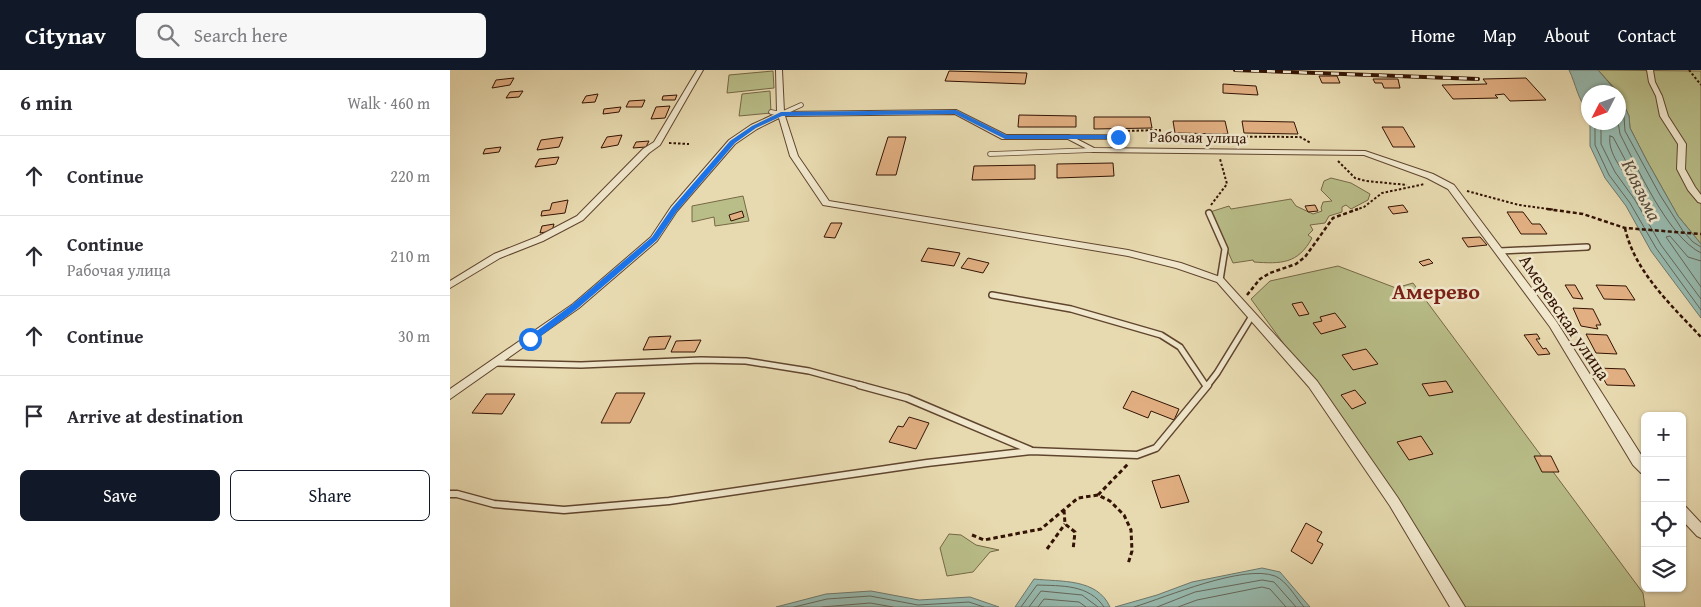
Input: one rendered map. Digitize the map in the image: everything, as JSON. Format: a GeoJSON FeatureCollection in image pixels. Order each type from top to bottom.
{"type":"FeatureCollection","features":[{"type":"Feature","properties":{"kind":"street"},"geometry":{"type":"LineString","coordinates":[[450,285],[497,256],[540,239],[580,218],[646,151],[657,143],[700,70]]}},
{"type":"Feature","properties":{"kind":"street"},"geometry":{"type":"LineString","coordinates":[[779,70],[781,114],[794,156],[826,203],[1128,252],[1178,265],[1220,280],[1313,384],[1394,502],[1458,607]]}},
{"type":"Feature","properties":{"kind":"street"},"geometry":{"type":"LineString","coordinates":[[1650,70],[1652,82],[1660,96],[1664,116],[1682,144],[1681,169],[1691,188],[1701,200]]}},
{"type":"Feature","properties":{"kind":"street","name":"Рабочая улица"},"geometry":{"type":"LineString","coordinates":[[781,114],[956,112],[1005,137],[1069,137],[1093,150],[1365,153],[1430,176],[1451,187]]}},
{"type":"Feature","properties":{"kind":"street"},"geometry":{"type":"LineString","coordinates":[[453,390],[496,363],[576,306],[654,239],[674,209],[732,142],[754,127],[781,114]]}},
{"type":"Feature","properties":{"kind":"street","name":"Амеревская улица"},"geometry":{"type":"LineString","coordinates":[[1451,187],[1553,324],[1641,464]]}},
{"type":"Feature","properties":{"kind":"street"},"geometry":{"type":"LineString","coordinates":[[1686,515],[1701,532]]}},
{"type":"Feature","properties":{"kind":"lane"},"geometry":{"type":"LineString","coordinates":[[771,112],[781,114],[800,105]]}},
{"type":"Feature","properties":{"kind":"lane"},"geometry":{"type":"LineString","coordinates":[[1069,137],[1118,137]]}},
{"type":"Feature","properties":{"kind":"lane"},"geometry":{"type":"LineString","coordinates":[[990,154],[1093,150]]}},
{"type":"Feature","properties":{"kind":"lane"},"geometry":{"type":"LineString","coordinates":[[1209,213],[1225,249],[1220,280]]}},
{"type":"Feature","properties":{"kind":"lane"},"geometry":{"type":"LineString","coordinates":[[1500,251],[1587,247]]}},
{"type":"Feature","properties":{"kind":"lane"},"geometry":{"type":"LineString","coordinates":[[992,295],[1071,309],[1161,335],[1180,347],[1206,386]]}},
{"type":"Feature","properties":{"kind":"lane"},"geometry":{"type":"LineString","coordinates":[[450,494],[457,494],[494,504],[564,510],[669,501],[927,463],[1031,451],[1137,455],[1156,448],[1206,386],[1252,316]]}},
{"type":"Feature","properties":{"kind":"lane"},"geometry":{"type":"LineString","coordinates":[[496,363],[581,365],[700,360],[746,362],[809,371],[907,398],[1031,451]]}},
{"type":"Feature","properties":{"kind":"path"},"geometry":{"type":"LineString","coordinates":[[1689,70],[1701,85]]}},
{"type":"Feature","properties":{"kind":"path"},"geometry":{"type":"LineString","coordinates":[[1160,136],[1257,135],[1300,137],[1313,144],[1318,152],[1338,161],[1355,178],[1409,186]]}},
{"type":"Feature","properties":{"kind":"path"},"geometry":{"type":"LineString","coordinates":[[665,143],[688,144]]}},
{"type":"Feature","properties":{"kind":"path"},"geometry":{"type":"LineString","coordinates":[[1209,213],[1209,208],[1227,184],[1218,151]]}},
{"type":"Feature","properties":{"kind":"path"},"geometry":{"type":"LineString","coordinates":[[1252,316],[1247,294],[1260,279],[1270,273],[1296,264],[1305,257],[1333,218],[1364,207],[1382,193],[1409,186],[1429,184]]}},
{"type":"Feature","properties":{"kind":"path"},"geometry":{"type":"LineString","coordinates":[[1451,187],[1519,204],[1583,214],[1625,228],[1701,234]]}},
{"type":"Feature","properties":{"kind":"path"},"geometry":{"type":"LineString","coordinates":[[1625,228],[1627,237],[1652,284],[1701,337]]}},
{"type":"Feature","properties":{"kind":"path"},"geometry":{"type":"LineString","coordinates":[[1098,495],[1137,455]]}},
{"type":"Feature","properties":{"kind":"path"},"geometry":{"type":"LineString","coordinates":[[972,535],[984,540],[1041,529],[1078,498],[1098,495],[1110,501],[1124,514],[1131,530],[1132,551],[1128,564]]}},
{"type":"Feature","properties":{"kind":"path"},"geometry":{"type":"LineString","coordinates":[[1046,549],[1065,524],[1064,510]]}},
{"type":"Feature","properties":{"kind":"path"},"geometry":{"type":"LineString","coordinates":[[1065,524],[1075,532],[1073,550]]}},
{"type":"Feature","properties":{"kind":"green space"},"geometry":{"type":"Polygon","coordinates":[[[1598,70],[1701,71],[1701,244],[1678,216],[1630,128],[1629,116],[1626,109],[1626,85],[1612,85],[1598,70]]]}},
{"type":"Feature","properties":{"kind":"green space"},"geometry":{"type":"Polygon","coordinates":[[[773,71],[774,88],[727,93],[729,75],[773,71]]]}},
{"type":"Feature","properties":{"kind":"green space"},"geometry":{"type":"Polygon","coordinates":[[[770,91],[771,113],[739,116],[742,94],[770,91]]]}},
{"type":"Feature","properties":{"kind":"green space"},"geometry":{"type":"Polygon","coordinates":[[[1331,178],[1351,183],[1370,194],[1368,200],[1351,209],[1346,205],[1342,207],[1342,212],[1329,216],[1325,223],[1310,225],[1313,230],[1308,235],[1312,238],[1307,247],[1295,258],[1272,263],[1254,262],[1253,260],[1233,263],[1210,212],[1229,206],[1231,209],[1291,199],[1296,206],[1313,214],[1322,211],[1323,202],[1332,201],[1321,190],[1324,181],[1331,178]]]}},
{"type":"Feature","properties":{"kind":"green space"},"geometry":{"type":"Polygon","coordinates":[[[743,196],[749,221],[715,226],[714,217],[692,222],[692,206],[743,196]]]}},
{"type":"Feature","properties":{"kind":"green space"},"geometry":{"type":"Polygon","coordinates":[[[1338,266],[1396,288],[1413,283],[1643,593],[1645,607],[1458,607],[1313,384],[1251,299],[1270,281],[1338,266]]]}},
{"type":"Feature","properties":{"kind":"green space"},"geometry":{"type":"Polygon","coordinates":[[[949,534],[961,535],[976,545],[999,550],[990,552],[973,572],[947,576],[940,548],[949,534]]]}},
{"type":"Feature","properties":{"kind":"water"},"geometry":{"type":"Polygon","coordinates":[[[1569,70],[1598,70],[1611,85],[1581,85],[1581,100],[1569,70]]]}},
{"type":"Feature","properties":{"kind":"water","name":"Клязьма"},"geometry":{"type":"Polygon","coordinates":[[[1626,109],[1629,116],[1630,128],[1647,161],[1678,216],[1701,244],[1701,318],[1651,251],[1626,206],[1605,178],[1590,146],[1590,130],[1626,130],[1626,109]]]}},
{"type":"Feature","properties":{"kind":"water"},"geometry":{"type":"Polygon","coordinates":[[[1262,568],[1280,572],[1310,607],[1115,607],[1157,595],[1192,582],[1262,568]]]}},
{"type":"Feature","properties":{"kind":"water"},"geometry":{"type":"Polygon","coordinates":[[[1034,579],[1077,583],[1087,586],[1104,598],[1110,607],[1015,607],[1034,579]]]}},
{"type":"Feature","properties":{"kind":"water"},"geometry":{"type":"Polygon","coordinates":[[[871,591],[919,600],[970,597],[999,607],[776,607],[826,594],[871,591]]]}},
{"type":"Feature","properties":{"kind":"building"},"geometry":{"type":"Polygon","coordinates":[[[949,71],[1027,73],[1025,84],[945,81],[949,71]]]}},
{"type":"Feature","properties":{"kind":"building"},"geometry":{"type":"Polygon","coordinates":[[[1319,76],[1337,76],[1340,83],[1322,83],[1319,76]]]}},
{"type":"Feature","properties":{"kind":"building"},"geometry":{"type":"Polygon","coordinates":[[[514,78],[510,85],[492,88],[496,80],[514,78]]]}},
{"type":"Feature","properties":{"kind":"building"},"geometry":{"type":"Polygon","coordinates":[[[1526,78],[1546,100],[1510,101],[1504,94],[1495,95],[1498,98],[1453,99],[1442,85],[1487,84],[1483,79],[1526,78]]]}},
{"type":"Feature","properties":{"kind":"building"},"geometry":{"type":"Polygon","coordinates":[[[1373,79],[1398,79],[1400,88],[1384,88],[1382,83],[1375,83],[1373,79]]]}},
{"type":"Feature","properties":{"kind":"building"},"geometry":{"type":"Polygon","coordinates":[[[1223,84],[1256,86],[1258,95],[1223,93],[1223,84]]]}},
{"type":"Feature","properties":{"kind":"building"},"geometry":{"type":"Polygon","coordinates":[[[523,91],[519,97],[506,98],[510,92],[523,91]]]}},
{"type":"Feature","properties":{"kind":"building"},"geometry":{"type":"Polygon","coordinates":[[[598,94],[595,102],[582,103],[586,96],[598,94]]]}},
{"type":"Feature","properties":{"kind":"building"},"geometry":{"type":"Polygon","coordinates":[[[677,95],[675,100],[662,100],[663,96],[677,95]]]}},
{"type":"Feature","properties":{"kind":"building"},"geometry":{"type":"Polygon","coordinates":[[[645,100],[642,107],[626,107],[629,101],[645,100]]]}},
{"type":"Feature","properties":{"kind":"building"},"geometry":{"type":"Polygon","coordinates":[[[670,106],[665,118],[651,119],[656,107],[670,106]]]}},
{"type":"Feature","properties":{"kind":"building"},"geometry":{"type":"Polygon","coordinates":[[[621,107],[619,112],[603,114],[604,109],[621,107]]]}},
{"type":"Feature","properties":{"kind":"building"},"geometry":{"type":"Polygon","coordinates":[[[1019,115],[1076,116],[1076,127],[1018,127],[1019,115]]]}},
{"type":"Feature","properties":{"kind":"building"},"geometry":{"type":"Polygon","coordinates":[[[1094,117],[1150,117],[1152,128],[1094,129],[1094,117]]]}},
{"type":"Feature","properties":{"kind":"building"},"geometry":{"type":"Polygon","coordinates":[[[1173,121],[1225,121],[1228,134],[1175,133],[1173,121]]]}},
{"type":"Feature","properties":{"kind":"building"},"geometry":{"type":"Polygon","coordinates":[[[1242,121],[1294,122],[1298,134],[1244,133],[1242,121]]]}},
{"type":"Feature","properties":{"kind":"building"},"geometry":{"type":"Polygon","coordinates":[[[1382,127],[1403,127],[1415,147],[1393,147],[1382,127]]]}},
{"type":"Feature","properties":{"kind":"building"},"geometry":{"type":"Polygon","coordinates":[[[622,135],[618,145],[601,148],[607,137],[622,135]]]}},
{"type":"Feature","properties":{"kind":"building"},"geometry":{"type":"Polygon","coordinates":[[[563,137],[559,147],[537,150],[541,140],[563,137]]]}},
{"type":"Feature","properties":{"kind":"building"},"geometry":{"type":"Polygon","coordinates":[[[888,137],[906,137],[896,175],[876,175],[888,137]]]}},
{"type":"Feature","properties":{"kind":"building"},"geometry":{"type":"Polygon","coordinates":[[[649,141],[646,147],[633,148],[636,142],[649,141]]]}},
{"type":"Feature","properties":{"kind":"building"},"geometry":{"type":"Polygon","coordinates":[[[501,147],[499,152],[483,154],[485,149],[501,147]]]}},
{"type":"Feature","properties":{"kind":"building"},"geometry":{"type":"Polygon","coordinates":[[[559,157],[556,164],[535,167],[539,159],[559,157]]]}},
{"type":"Feature","properties":{"kind":"building"},"geometry":{"type":"Polygon","coordinates":[[[1113,163],[1114,176],[1057,178],[1057,164],[1113,163]]]}},
{"type":"Feature","properties":{"kind":"building"},"geometry":{"type":"Polygon","coordinates":[[[1035,165],[1035,179],[972,180],[974,166],[1035,165]]]}},
{"type":"Feature","properties":{"kind":"building"},"geometry":{"type":"Polygon","coordinates":[[[568,200],[565,213],[541,216],[542,211],[550,210],[552,203],[568,200]]]}},
{"type":"Feature","properties":{"kind":"building"},"geometry":{"type":"Polygon","coordinates":[[[1315,205],[1318,211],[1308,212],[1305,206],[1315,205]]]}},
{"type":"Feature","properties":{"kind":"building"},"geometry":{"type":"Polygon","coordinates":[[[1403,205],[1408,212],[1393,214],[1388,207],[1403,205]]]}},
{"type":"Feature","properties":{"kind":"building"},"geometry":{"type":"Polygon","coordinates":[[[742,211],[744,217],[731,221],[729,215],[742,211]]]}},
{"type":"Feature","properties":{"kind":"building"},"geometry":{"type":"Polygon","coordinates":[[[1507,212],[1523,212],[1532,224],[1540,224],[1547,234],[1521,234],[1507,212]]]}},
{"type":"Feature","properties":{"kind":"building"},"geometry":{"type":"Polygon","coordinates":[[[831,223],[842,223],[835,238],[824,237],[831,223]]]}},
{"type":"Feature","properties":{"kind":"building"},"geometry":{"type":"Polygon","coordinates":[[[554,224],[552,231],[540,233],[542,226],[554,224]]]}},
{"type":"Feature","properties":{"kind":"building"},"geometry":{"type":"Polygon","coordinates":[[[1480,237],[1487,245],[1468,247],[1462,238],[1480,237]]]}},
{"type":"Feature","properties":{"kind":"building"},"geometry":{"type":"Polygon","coordinates":[[[928,248],[960,253],[954,266],[921,261],[928,248]]]}},
{"type":"Feature","properties":{"kind":"building"},"geometry":{"type":"Polygon","coordinates":[[[968,258],[989,263],[983,273],[961,268],[968,258]]]}},
{"type":"Feature","properties":{"kind":"building"},"geometry":{"type":"Polygon","coordinates":[[[1429,259],[1433,263],[1423,266],[1419,262],[1429,259]]]}},
{"type":"Feature","properties":{"kind":"building"},"geometry":{"type":"Polygon","coordinates":[[[1565,285],[1575,285],[1583,299],[1573,298],[1565,285]]]}},
{"type":"Feature","properties":{"kind":"building"},"geometry":{"type":"Polygon","coordinates":[[[1596,285],[1626,286],[1635,300],[1604,299],[1596,285]]]}},
{"type":"Feature","properties":{"kind":"building"},"geometry":{"type":"Polygon","coordinates":[[[1302,302],[1309,314],[1299,316],[1292,304],[1302,302]]]}},
{"type":"Feature","properties":{"kind":"building"},"geometry":{"type":"Polygon","coordinates":[[[1573,308],[1593,309],[1601,325],[1596,325],[1598,329],[1581,326],[1573,308]]]}},
{"type":"Feature","properties":{"kind":"building"},"geometry":{"type":"Polygon","coordinates":[[[1335,313],[1346,327],[1321,334],[1313,323],[1322,321],[1320,317],[1335,313]]]}},
{"type":"Feature","properties":{"kind":"building"},"geometry":{"type":"Polygon","coordinates":[[[1537,334],[1540,339],[1536,339],[1543,349],[1546,348],[1550,354],[1538,355],[1524,335],[1537,334]]]}},
{"type":"Feature","properties":{"kind":"building"},"geometry":{"type":"Polygon","coordinates":[[[1586,334],[1607,335],[1617,354],[1596,353],[1586,334]]]}},
{"type":"Feature","properties":{"kind":"building"},"geometry":{"type":"Polygon","coordinates":[[[671,336],[665,349],[643,350],[649,337],[671,336]]]}},
{"type":"Feature","properties":{"kind":"building"},"geometry":{"type":"Polygon","coordinates":[[[701,340],[695,352],[671,352],[676,341],[701,340]]]}},
{"type":"Feature","properties":{"kind":"building"},"geometry":{"type":"Polygon","coordinates":[[[1366,349],[1378,364],[1353,370],[1342,355],[1366,349]]]}},
{"type":"Feature","properties":{"kind":"building"},"geometry":{"type":"Polygon","coordinates":[[[1597,368],[1625,369],[1635,386],[1607,385],[1597,368]]]}},
{"type":"Feature","properties":{"kind":"building"},"geometry":{"type":"Polygon","coordinates":[[[1446,381],[1453,392],[1429,396],[1422,384],[1446,381]]]}},
{"type":"Feature","properties":{"kind":"building"},"geometry":{"type":"Polygon","coordinates":[[[1355,390],[1366,403],[1352,409],[1341,395],[1355,390]]]}},
{"type":"Feature","properties":{"kind":"building"},"geometry":{"type":"Polygon","coordinates":[[[1132,391],[1179,409],[1174,420],[1151,411],[1148,418],[1123,408],[1132,391]]]}},
{"type":"Feature","properties":{"kind":"building"},"geometry":{"type":"Polygon","coordinates":[[[616,393],[645,393],[630,423],[601,423],[616,393]]]}},
{"type":"Feature","properties":{"kind":"building"},"geometry":{"type":"Polygon","coordinates":[[[486,394],[515,394],[502,414],[472,413],[486,394]]]}},
{"type":"Feature","properties":{"kind":"building"},"geometry":{"type":"Polygon","coordinates":[[[909,417],[929,423],[916,449],[889,442],[898,426],[903,427],[909,417]]]}},
{"type":"Feature","properties":{"kind":"building"},"geometry":{"type":"Polygon","coordinates":[[[1421,436],[1433,454],[1409,460],[1397,442],[1421,436]]]}},
{"type":"Feature","properties":{"kind":"building"},"geometry":{"type":"Polygon","coordinates":[[[1534,456],[1551,456],[1559,472],[1542,472],[1534,456]]]}},
{"type":"Feature","properties":{"kind":"building"},"geometry":{"type":"Polygon","coordinates":[[[1179,475],[1189,502],[1161,508],[1152,481],[1179,475]]]}},
{"type":"Feature","properties":{"kind":"building"},"geometry":{"type":"Polygon","coordinates":[[[1306,523],[1322,532],[1317,541],[1323,544],[1312,564],[1291,551],[1306,523]]]}},
{"type":"Feature","properties":{"kind":"railway"},"geometry":{"type":"LineString","coordinates":[[1235,70],[1478,79]]}},
{"type":"Feature","properties":{"kind":"district","name":"Амерево"},"geometry":{"type":"Point","coordinates":[1436,291]}},
{"type":"Feature","properties":{"kind":"route"},"geometry":{"type":"LineString","coordinates":[[530,339],[576,306],[654,239],[674,209],[732,142],[754,127],[781,114],[956,112],[1005,137],[1118,137]]}}]}
